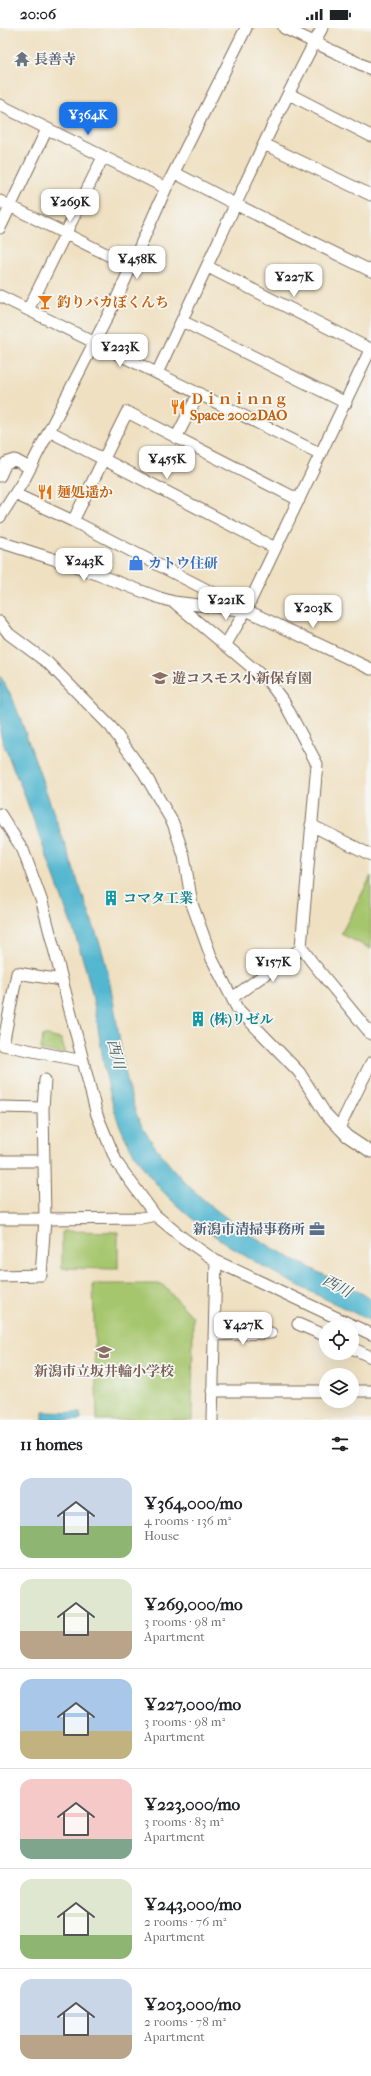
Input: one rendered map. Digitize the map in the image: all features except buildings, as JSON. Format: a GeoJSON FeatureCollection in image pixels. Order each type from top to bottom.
{"type":"FeatureCollection","features":[{"type":"Feature","properties":{"kind":"street"},"geometry":{"type":"LineString","coordinates":[[284,28],[371,69]]}},
{"type":"Feature","properties":{"kind":"street"},"geometry":{"type":"LineString","coordinates":[[157,373],[208,267],[234,204],[322,28]]}},
{"type":"Feature","properties":{"kind":"street"},"geometry":{"type":"LineString","coordinates":[[0,517],[16,494],[30,468],[117,298],[166,188],[175,173],[242,29]]}},
{"type":"Feature","properties":{"kind":"street"},"geometry":{"type":"LineString","coordinates":[[289,94],[371,136]]}},
{"type":"Feature","properties":{"kind":"street"},"geometry":{"type":"LineString","coordinates":[[0,105],[166,188]]}},
{"type":"Feature","properties":{"kind":"street"},"geometry":{"type":"LineString","coordinates":[[0,228],[47,129]]}},
{"type":"Feature","properties":{"kind":"street"},"geometry":{"type":"LineString","coordinates":[[264,144],[371,195]]}},
{"type":"Feature","properties":{"kind":"street"},"geometry":{"type":"LineString","coordinates":[[28,310],[103,157]]}},
{"type":"Feature","properties":{"kind":"street"},"geometry":{"type":"LineString","coordinates":[[175,173],[234,204],[371,271]]}},
{"type":"Feature","properties":{"kind":"street"},"geometry":{"type":"LineString","coordinates":[[0,201],[130,266]]}},
{"type":"Feature","properties":{"kind":"street"},"geometry":{"type":"LineString","coordinates":[[208,267],[371,348],[246,610],[226,644]]}},
{"type":"Feature","properties":{"kind":"street"},"geometry":{"type":"LineString","coordinates":[[0,296],[321,454]]}},
{"type":"Feature","properties":{"kind":"street"},"geometry":{"type":"LineString","coordinates":[[182,321],[346,402]]}},
{"type":"Feature","properties":{"kind":"street"},"geometry":{"type":"LineString","coordinates":[[176,438],[199,393]]}},
{"type":"Feature","properties":{"kind":"street"},"geometry":{"type":"LineString","coordinates":[[73,521],[126,412],[299,500]]}},
{"type":"Feature","properties":{"kind":"street"},"geometry":{"type":"LineString","coordinates":[[49,431],[275,548]]}},
{"type":"Feature","properties":{"kind":"street"},"geometry":{"type":"LineString","coordinates":[[0,476],[6,463],[15,460],[30,468]]}},
{"type":"Feature","properties":{"kind":"street"},"geometry":{"type":"LineString","coordinates":[[16,494],[73,521],[246,610],[371,669]]}},
{"type":"Feature","properties":{"kind":"street"},"geometry":{"type":"LineString","coordinates":[[0,542],[72,565],[174,602],[246,610]]}},
{"type":"Feature","properties":{"kind":"street"},"geometry":{"type":"LineString","coordinates":[[174,602],[226,644],[268,681],[284,702],[317,764],[302,948],[371,1034]]}},
{"type":"Feature","properties":{"kind":"street"},"geometry":{"type":"LineString","coordinates":[[0,622],[9,634],[48,663],[111,726],[144,773],[174,823],[184,856],[192,904],[212,959],[237,1008],[299,1072],[325,1113],[347,1136],[371,1152]]}},
{"type":"Feature","properties":{"kind":"street"},"geometry":{"type":"LineString","coordinates":[[0,814],[23,850],[42,902],[97,1115],[117,1163],[155,1215],[182,1238],[216,1261],[371,1334]]}},
{"type":"Feature","properties":{"kind":"street"},"geometry":{"type":"LineString","coordinates":[[311,826],[371,855]]}},
{"type":"Feature","properties":{"kind":"street"},"geometry":{"type":"LineString","coordinates":[[232,998],[302,948]]}},
{"type":"Feature","properties":{"kind":"street"},"geometry":{"type":"LineString","coordinates":[[62,980],[17,973],[3,1045],[83,1061]]}},
{"type":"Feature","properties":{"kind":"street"},"geometry":{"type":"LineString","coordinates":[[339,1128],[371,1063]]}},
{"type":"Feature","properties":{"kind":"street"},"geometry":{"type":"LineString","coordinates":[[0,1276],[41,1275],[45,1219],[43,1108],[45,1080]]}},
{"type":"Feature","properties":{"kind":"street"},"geometry":{"type":"LineString","coordinates":[[0,1107],[43,1108]]}},
{"type":"Feature","properties":{"kind":"street"},"geometry":{"type":"LineString","coordinates":[[0,1161],[44,1161]]}},
{"type":"Feature","properties":{"kind":"street"},"geometry":{"type":"LineString","coordinates":[[0,1219],[141,1218],[155,1215]]}},
{"type":"Feature","properties":{"kind":"street"},"geometry":{"type":"LineString","coordinates":[[212,1420],[216,1261]]}},
{"type":"Feature","properties":{"kind":"street"},"geometry":{"type":"LineString","coordinates":[[298,1324],[319,1333]]}},
{"type":"Feature","properties":{"kind":"street"},"geometry":{"type":"LineString","coordinates":[[214,1335],[271,1333]]}},
{"type":"Feature","properties":{"kind":"street"},"geometry":{"type":"LineString","coordinates":[[359,1351],[371,1356]]}},
{"type":"Feature","properties":{"kind":"street"},"geometry":{"type":"LineString","coordinates":[[212,1391],[319,1391]]}},
{"type":"Feature","properties":{"kind":"street"},"geometry":{"type":"LineString","coordinates":[[359,1391],[371,1391]]}},
{"type":"Feature","properties":{"kind":"green space"},"geometry":{"type":"Polygon","coordinates":[[[371,876],[371,949],[341,934],[371,876]]]}},
{"type":"Feature","properties":{"kind":"green space"},"geometry":{"type":"Polygon","coordinates":[[[43,1035],[61,1039],[66,1054],[41,1050],[43,1035]]]}},
{"type":"Feature","properties":{"kind":"green space"},"geometry":{"type":"Polygon","coordinates":[[[62,1231],[118,1232],[118,1269],[62,1268],[62,1231]]]}},
{"type":"Feature","properties":{"kind":"green space"},"geometry":{"type":"Polygon","coordinates":[[[93,1284],[162,1284],[193,1317],[192,1420],[97,1420],[93,1284]]]}},
{"type":"Feature","properties":{"kind":"water","name":"西川"},"geometry":{"type":"Polygon","coordinates":[[[0,676],[12,697],[22,723],[101,947],[111,987],[124,1067],[134,1107],[145,1132],[182,1179],[205,1201],[230,1221],[285,1254],[371,1298],[371,1321],[295,1284],[257,1263],[219,1239],[185,1212],[155,1182],[131,1148],[114,1109],[108,1086],[92,992],[86,970],[66,909],[0,731],[0,676]]]}},
{"type":"Feature","properties":{"kind":"water"},"geometry":{"type":"Polygon","coordinates":[[[43,1412],[80,1413],[81,1420],[43,1420],[43,1412]]]}},
{"type":"Feature","properties":{"kind":"place","name":"長善寺"},"geometry":{"type":"Point","coordinates":[22,59]}},
{"type":"Feature","properties":{"kind":"place","name":"釣りバカぼくんち"},"geometry":{"type":"Point","coordinates":[45,302]}},
{"type":"Feature","properties":{"kind":"place","name":"Ｄｉｎｉｎｎｇ Space 2002DAO"},"geometry":{"type":"Point","coordinates":[178,407]}},
{"type":"Feature","properties":{"kind":"place","name":"麺処遥か"},"geometry":{"type":"Point","coordinates":[45,492]}},
{"type":"Feature","properties":{"kind":"place","name":"カトウ住研"},"geometry":{"type":"Point","coordinates":[136,563]}},
{"type":"Feature","properties":{"kind":"place","name":"遊コスモス小新保育園"},"geometry":{"type":"Point","coordinates":[160,678]}},
{"type":"Feature","properties":{"kind":"place","name":"コマタ工業"},"geometry":{"type":"Point","coordinates":[111,898]}},
{"type":"Feature","properties":{"kind":"place","name":"(株)リゼル"},"geometry":{"type":"Point","coordinates":[198,1019]}},
{"type":"Feature","properties":{"kind":"place","name":"新潟市清掃事務所"},"geometry":{"type":"Point","coordinates":[317,1229]}},
{"type":"Feature","properties":{"kind":"place","name":"新潟市立坂井輪小学校"},"geometry":{"type":"Point","coordinates":[104,1352]}}]}
